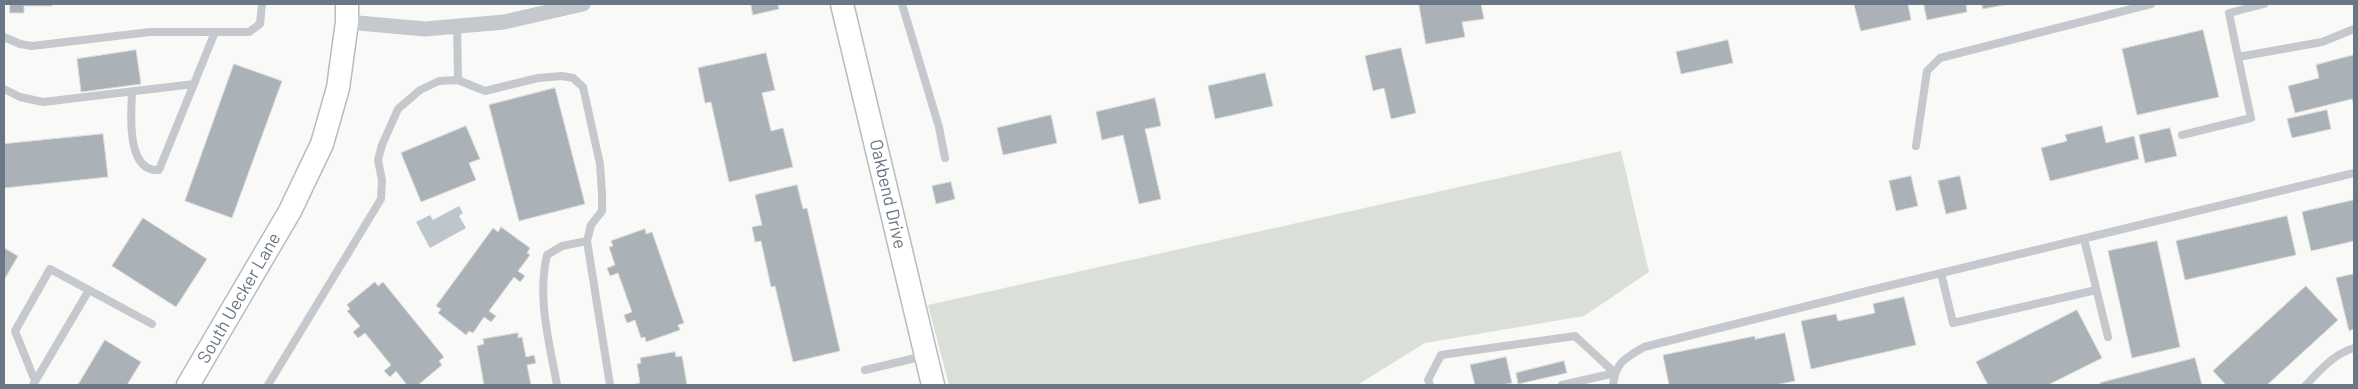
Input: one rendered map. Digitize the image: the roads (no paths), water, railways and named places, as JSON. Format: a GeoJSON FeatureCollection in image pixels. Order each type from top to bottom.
{"type":"FeatureCollection","features":[{"type":"Feature","properties":{"kind":"street"},"geometry":{"type":"LineString","coordinates":[[347,13],[425,29],[504,22],[583,4]]}},
{"type":"Feature","properties":{"kind":"street","name":"Oakbend Drive"},"geometry":{"type":"LineString","coordinates":[[842,4],[932,385]]}},
{"type":"Feature","properties":{"kind":"street","name":"South Uecker Lane"},"geometry":{"type":"LineString","coordinates":[[188,385],[290,210],[322,144],[338,88],[347,13]]}},
{"type":"Feature","properties":{"kind":"lane"},"geometry":{"type":"LineString","coordinates":[[4,38],[32,46],[150,32],[249,32],[260,24],[262,4]]}},
{"type":"Feature","properties":{"kind":"lane"},"geometry":{"type":"LineString","coordinates":[[902,4],[939,127],[945,158]]}},
{"type":"Feature","properties":{"kind":"lane"},"geometry":{"type":"LineString","coordinates":[[1916,146],[1927,71],[1940,58],[2151,4]]}},
{"type":"Feature","properties":{"kind":"lane"},"geometry":{"type":"LineString","coordinates":[[2182,135],[2251,118],[2229,13],[2264,4]]}},
{"type":"Feature","properties":{"kind":"lane"},"geometry":{"type":"LineString","coordinates":[[456,26],[458,80]]}},
{"type":"Feature","properties":{"kind":"lane"},"geometry":{"type":"LineString","coordinates":[[2238,58],[2322,42],[2354,30]]}},
{"type":"Feature","properties":{"kind":"lane"},"geometry":{"type":"LineString","coordinates":[[132,92],[133,139],[137,157],[143,166],[150,170],[159,170],[215,32]]}},
{"type":"Feature","properties":{"kind":"lane"},"geometry":{"type":"LineString","coordinates":[[268,385],[380,199],[382,180],[378,160],[382,145],[398,109],[420,90],[439,82],[458,80],[485,91],[538,78],[562,76],[573,78],[583,87],[600,164],[602,211],[591,226],[587,242],[610,385]]}},
{"type":"Feature","properties":{"kind":"lane"},"geometry":{"type":"LineString","coordinates":[[4,89],[20,97],[43,102],[194,84]]}},
{"type":"Feature","properties":{"kind":"lane"},"geometry":{"type":"LineString","coordinates":[[1613,385],[1619,364],[1644,347],[2354,173]]}},
{"type":"Feature","properties":{"kind":"lane"},"geometry":{"type":"LineString","coordinates":[[2084,239],[2108,337]]}},
{"type":"Feature","properties":{"kind":"lane"},"geometry":{"type":"LineString","coordinates":[[557,385],[543,299],[542,275],[547,255],[562,246],[587,242]]}},
{"type":"Feature","properties":{"kind":"lane"},"geometry":{"type":"LineString","coordinates":[[34,383],[15,331],[50,269],[152,324]]}},
{"type":"Feature","properties":{"kind":"lane"},"geometry":{"type":"LineString","coordinates":[[1941,273],[1953,323],[2096,290]]}},
{"type":"Feature","properties":{"kind":"lane"},"geometry":{"type":"LineString","coordinates":[[34,383],[89,290]]}},
{"type":"Feature","properties":{"kind":"lane"},"geometry":{"type":"LineString","coordinates":[[1430,385],[1428,380],[1441,355],[1575,336],[1615,373]]}},
{"type":"Feature","properties":{"kind":"lane"},"geometry":{"type":"LineString","coordinates":[[2306,385],[2319,370],[2346,350],[2354,348]]}},
{"type":"Feature","properties":{"kind":"lane"},"geometry":{"type":"LineString","coordinates":[[865,370],[926,356]]}},
{"type":"Feature","properties":{"kind":"lane"},"geometry":{"type":"LineString","coordinates":[[1562,385],[1615,373]]}}]}
